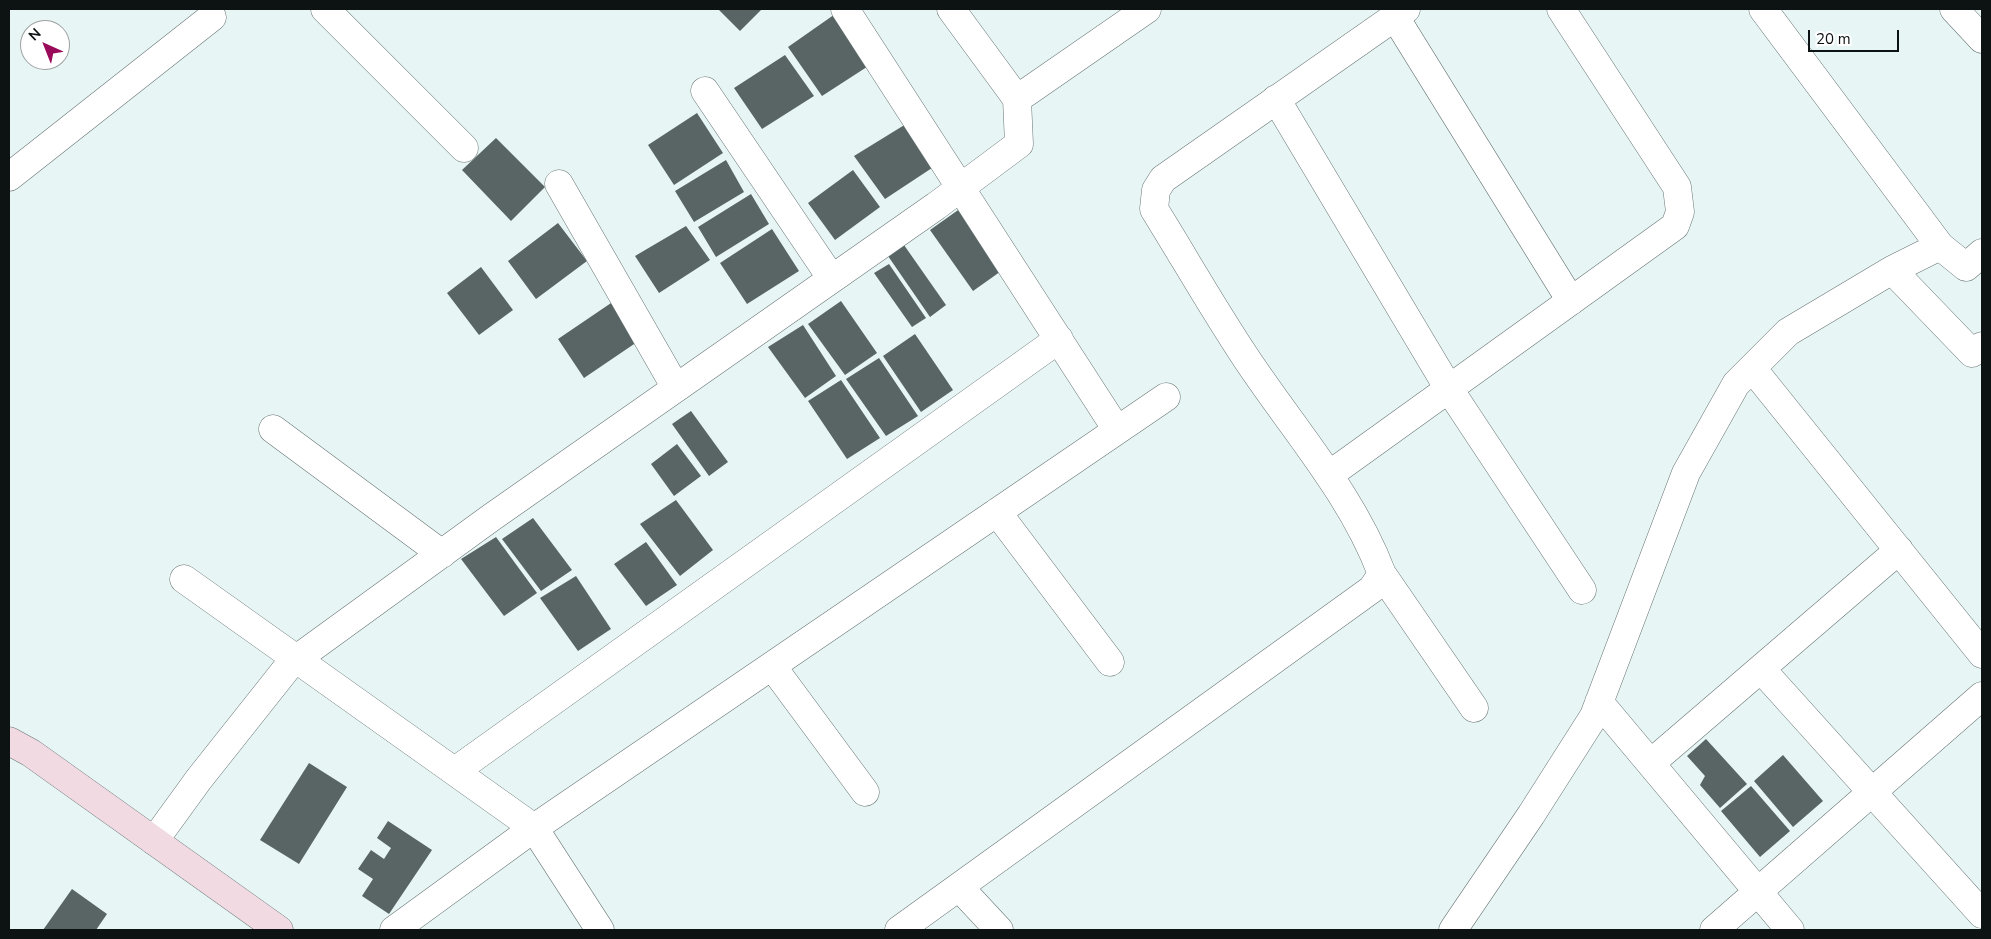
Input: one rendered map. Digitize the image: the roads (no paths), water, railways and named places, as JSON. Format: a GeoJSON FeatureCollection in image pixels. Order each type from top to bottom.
{"type":"FeatureCollection","features":[{"type":"Feature","properties":{"kind":"street"},"geometry":{"type":"LineString","coordinates":[[325,9],[464,148]]}},
{"type":"Feature","properties":{"kind":"street"},"geometry":{"type":"LineString","coordinates":[[845,9],[1118,430]]}},
{"type":"Feature","properties":{"kind":"street"},"geometry":{"type":"LineString","coordinates":[[154,841],[262,699],[297,659],[442,554],[960,188],[1019,144],[1017,99],[951,9]]}},
{"type":"Feature","properties":{"kind":"street"},"geometry":{"type":"LineString","coordinates":[[1017,99],[1147,9]]}},
{"type":"Feature","properties":{"kind":"street"},"geometry":{"type":"LineString","coordinates":[[1329,475],[1675,226],[1680,212],[1677,188],[1561,9]]}},
{"type":"Feature","properties":{"kind":"street"},"geometry":{"type":"LineString","coordinates":[[1954,9],[1982,39]]}},
{"type":"Feature","properties":{"kind":"street"},"geometry":{"type":"LineString","coordinates":[[1769,11],[1940,246],[1966,267],[1982,253]]}},
{"type":"Feature","properties":{"kind":"street"},"geometry":{"type":"LineString","coordinates":[[1474,708],[1382,574],[1370,540],[1329,475],[1246,358],[1154,209],[1156,190],[1163,179],[1401,13],[1571,301]]}},
{"type":"Feature","properties":{"kind":"street"},"geometry":{"type":"LineString","coordinates":[[9,177],[212,17]]}},
{"type":"Feature","properties":{"kind":"street"},"geometry":{"type":"LineString","coordinates":[[704,91],[832,279]]}},
{"type":"Feature","properties":{"kind":"street"},"geometry":{"type":"LineString","coordinates":[[1276,99],[1450,389],[1582,590]]}},
{"type":"Feature","properties":{"kind":"street"},"geometry":{"type":"LineString","coordinates":[[559,184],[676,388]]}},
{"type":"Feature","properties":{"kind":"street"},"geometry":{"type":"LineString","coordinates":[[1453,930],[1531,815],[1594,716],[1686,473],[1736,384],[1788,332],[1892,270],[1940,246]]}},
{"type":"Feature","properties":{"kind":"street"},"geometry":{"type":"LineString","coordinates":[[1892,270],[1979,354]]}},
{"type":"Feature","properties":{"kind":"street"},"geometry":{"type":"LineString","coordinates":[[455,771],[1059,339]]}},
{"type":"Feature","properties":{"kind":"street"},"geometry":{"type":"LineString","coordinates":[[1752,368],[1899,550],[1979,643]]}},
{"type":"Feature","properties":{"kind":"street"},"geometry":{"type":"LineString","coordinates":[[394,930],[534,828],[1166,396]]}},
{"type":"Feature","properties":{"kind":"street"},"geometry":{"type":"LineString","coordinates":[[273,429],[442,554]]}},
{"type":"Feature","properties":{"kind":"street"},"geometry":{"type":"LineString","coordinates":[[997,512],[1110,662]]}},
{"type":"Feature","properties":{"kind":"street"},"geometry":{"type":"LineString","coordinates":[[1651,763],[1899,550]]}},
{"type":"Feature","properties":{"kind":"street"},"geometry":{"type":"LineString","coordinates":[[899,930],[1372,589],[1382,574]]}},
{"type":"Feature","properties":{"kind":"street"},"geometry":{"type":"LineString","coordinates":[[184,579],[534,828],[600,930]]}},
{"type":"Feature","properties":{"kind":"street"},"geometry":{"type":"LineString","coordinates":[[772,666],[865,792]]}},
{"type":"Feature","properties":{"kind":"street"},"geometry":{"type":"LineString","coordinates":[[1760,669],[1982,914]]}},
{"type":"Feature","properties":{"kind":"street"},"geometry":{"type":"LineString","coordinates":[[1714,930],[1757,890],[1982,696]]}},
{"type":"Feature","properties":{"kind":"street"},"geometry":{"type":"LineString","coordinates":[[1599,702],[1790,930]]}},
{"type":"Feature","properties":{"kind":"street"},"geometry":{"type":"LineString","coordinates":[[9,741],[30,753],[279,930]]}},
{"type":"Feature","properties":{"kind":"street"},"geometry":{"type":"LineString","coordinates":[[959,887],[999,930]]}}]}
